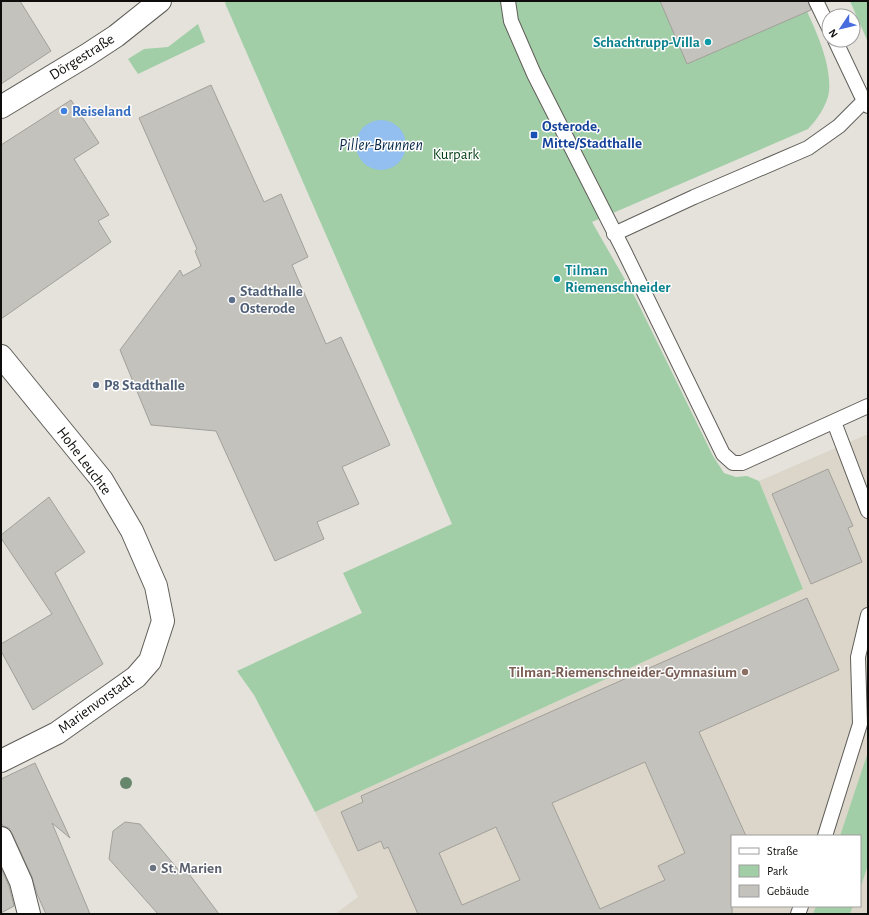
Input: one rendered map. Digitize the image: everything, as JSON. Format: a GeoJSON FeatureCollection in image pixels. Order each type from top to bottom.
{"type":"FeatureCollection","features":[{"type":"Feature","properties":{"kind":"street","name":"Dörgestraße"},"geometry":{"type":"LineString","coordinates":[[1,107],[116,36],[160,1]]}},
{"type":"Feature","properties":{"kind":"street","name":"Hohe Leuchte"},"geometry":{"type":"LineString","coordinates":[[1,356],[102,480],[135,538],[156,586],[163,621]]}},
{"type":"Feature","properties":{"kind":"street","name":"Marienvorstadt"},"geometry":{"type":"LineString","coordinates":[[1,761],[57,733],[136,677],[150,661],[163,621]]}},
{"type":"Feature","properties":{"kind":"street"},"geometry":{"type":"LineString","coordinates":[[1,838],[21,882],[29,914]]}},
{"type":"Feature","properties":{"kind":"lane"},"geometry":{"type":"LineString","coordinates":[[508,1],[511,21],[534,74],[722,454],[732,462],[742,463],[868,406]]}},
{"type":"Feature","properties":{"kind":"lane"},"geometry":{"type":"LineString","coordinates":[[816,1],[821,11]]}},
{"type":"Feature","properties":{"kind":"lane"},"geometry":{"type":"LineString","coordinates":[[614,234],[694,197],[808,148],[839,126],[866,104],[838,48]]}},
{"type":"Feature","properties":{"kind":"lane"},"geometry":{"type":"LineString","coordinates":[[834,422],[868,511]]}},
{"type":"Feature","properties":{"kind":"lane"},"geometry":{"type":"LineString","coordinates":[[825,835],[860,724],[858,657],[868,615]]}},
{"type":"Feature","properties":{"kind":"shaded area","name":"Tilman-Riemenschneider-Gymnasium"},"geometry":{"type":"Polygon","coordinates":[[[868,434],[868,752],[858,784],[840,835],[731,835],[731,907],[816,907],[813,914],[335,914],[358,897],[315,812],[803,589],[759,481],[868,434]]]}},
{"type":"Feature","properties":{"kind":"shaded area"},"geometry":{"type":"Polygon","coordinates":[[[868,865],[868,914],[850,914],[853,907],[861,907],[861,886],[868,865]]]}},
{"type":"Feature","properties":{"kind":"green space","name":"Kurpark"},"geometry":{"type":"Polygon","coordinates":[[[227,1],[802,1],[821,45],[828,69],[829,81],[829,92],[824,107],[808,129],[592,222],[636,299],[713,456],[724,473],[736,477],[747,476],[759,481],[803,589],[315,812],[254,695],[237,671],[362,613],[343,573],[452,524],[225,3],[227,1]]]}},
{"type":"Feature","properties":{"kind":"green space"},"geometry":{"type":"Polygon","coordinates":[[[850,1],[868,1],[868,42],[861,26],[861,8],[853,8],[850,1]]]}},
{"type":"Feature","properties":{"kind":"green space"},"geometry":{"type":"Polygon","coordinates":[[[198,24],[205,42],[138,74],[128,59],[144,49],[168,47],[198,24]]]}},
{"type":"Feature","properties":{"kind":"green space"},"geometry":{"type":"Polygon","coordinates":[[[868,752],[868,865],[861,886],[861,835],[840,835],[868,752]]]}},
{"type":"Feature","properties":{"kind":"green space"},"geometry":{"type":"Polygon","coordinates":[[[816,907],[853,907],[850,914],[813,914],[816,907]]]}},
{"type":"Feature","properties":{"kind":"water","name":"Piller-Brunnen"},"geometry":{"type":"Polygon","coordinates":[[[381,120],[391,122],[399,127],[404,135],[406,145],[404,155],[399,163],[391,168],[381,170],[371,168],[363,163],[358,155],[356,145],[358,135],[363,127],[371,122],[381,120]]]}},
{"type":"Feature","properties":{"kind":"building"},"geometry":{"type":"Polygon","coordinates":[[[1,1],[20,1],[51,51],[1,84],[1,1]]]}},
{"type":"Feature","properties":{"kind":"building","name":"Schachtrupp-Villa"},"geometry":{"type":"Polygon","coordinates":[[[660,1],[808,1],[811,10],[687,64],[660,1]]]}},
{"type":"Feature","properties":{"kind":"building","name":"Stadthalle Osterode"},"geometry":{"type":"Polygon","coordinates":[[[211,85],[264,202],[281,194],[308,257],[292,265],[326,344],[341,337],[390,445],[342,467],[359,504],[317,522],[324,539],[275,561],[216,431],[151,425],[120,350],[180,270],[183,276],[201,266],[195,251],[197,249],[139,118],[211,85]]]}},
{"type":"Feature","properties":{"kind":"building"},"geometry":{"type":"Polygon","coordinates":[[[71,100],[99,143],[74,159],[109,215],[98,221],[111,242],[1,319],[1,145],[71,100]]]}},
{"type":"Feature","properties":{"kind":"building"},"geometry":{"type":"Polygon","coordinates":[[[828,469],[853,526],[848,528],[862,562],[811,584],[772,494],[828,469]]]}},
{"type":"Feature","properties":{"kind":"building"},"geometry":{"type":"Polygon","coordinates":[[[49,497],[85,552],[55,573],[103,664],[33,710],[1,651],[1,644],[52,614],[1,538],[1,535],[49,497]]]}},
{"type":"Feature","properties":{"kind":"building"},"geometry":{"type":"Polygon","coordinates":[[[807,598],[839,670],[699,732],[746,835],[731,835],[732,914],[418,914],[388,847],[384,849],[381,841],[358,851],[341,812],[363,802],[361,796],[807,598]],[[645,762],[552,803],[600,909],[665,880],[658,866],[685,853],[645,762]],[[496,827],[439,853],[462,905],[520,880],[496,827]]]}},
{"type":"Feature","properties":{"kind":"building"},"geometry":{"type":"Polygon","coordinates":[[[35,763],[70,838],[52,823],[90,914],[46,914],[37,894],[32,877],[12,833],[9,828],[3,826],[1,822],[1,779],[35,763]]]}},
{"type":"Feature","properties":{"kind":"building","name":"St. Marien"},"geometry":{"type":"Polygon","coordinates":[[[125,822],[140,824],[181,873],[186,870],[219,914],[158,914],[109,859],[113,831],[125,822]]]}},
{"type":"Feature","properties":{"kind":"building"},"geometry":{"type":"Polygon","coordinates":[[[1,868],[9,886],[14,906],[1,913],[1,868]]]}},
{"type":"Feature","properties":{"kind":"place","name":"Schachtrupp-Villa"},"geometry":{"type":"Point","coordinates":[708,42]}},
{"type":"Feature","properties":{"kind":"place","name":"Reiseland"},"geometry":{"type":"Point","coordinates":[64,111]}},
{"type":"Feature","properties":{"kind":"place","name":"Osterode, Mitte/Stadthalle"},"geometry":{"type":"Point","coordinates":[534,135]}},
{"type":"Feature","properties":{"kind":"place","name":"Tilman Riemenschneider"},"geometry":{"type":"Point","coordinates":[557,279]}},
{"type":"Feature","properties":{"kind":"place","name":"Stadthalle Osterode"},"geometry":{"type":"Point","coordinates":[232,300]}},
{"type":"Feature","properties":{"kind":"place","name":"P8 Stadthalle"},"geometry":{"type":"Point","coordinates":[96,385]}},
{"type":"Feature","properties":{"kind":"place","name":"Tilman-Riemenschneider-Gymnasium"},"geometry":{"type":"Point","coordinates":[745,672]}},
{"type":"Feature","properties":{"kind":"place","name":"St. Marien"},"geometry":{"type":"Point","coordinates":[153,868]}}]}
